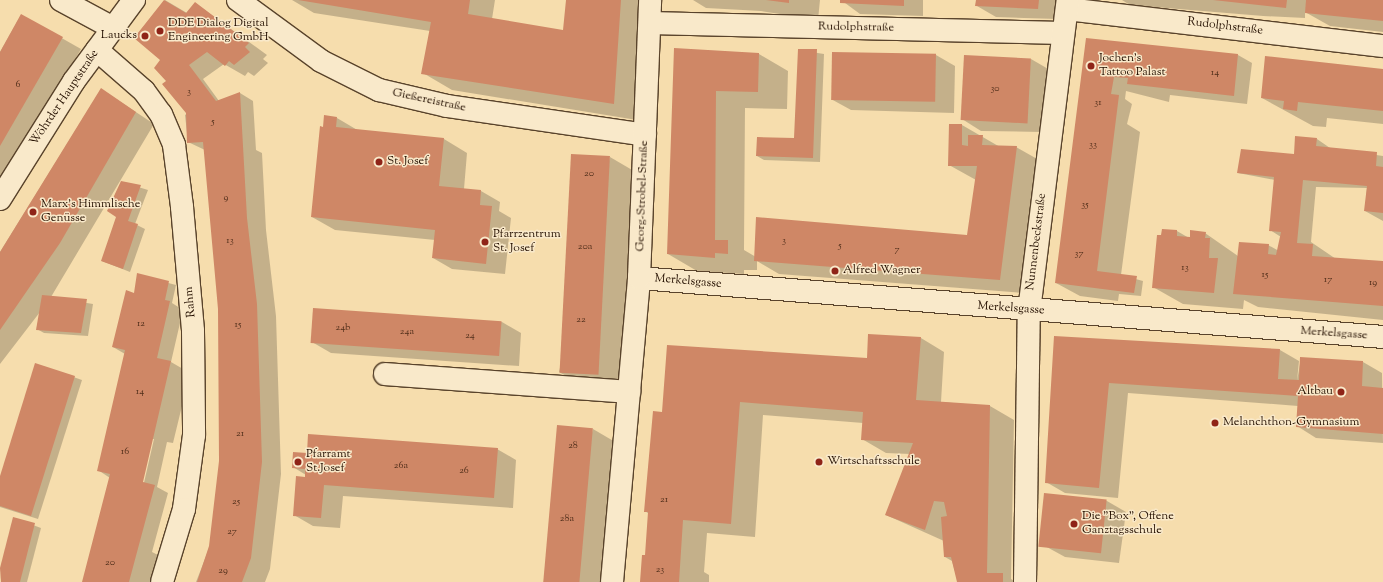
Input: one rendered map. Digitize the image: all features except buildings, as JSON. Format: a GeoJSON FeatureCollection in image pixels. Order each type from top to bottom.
{"type":"FeatureCollection","features":[{"type":"Feature","properties":{"kind":"street"},"geometry":{"type":"LineString","coordinates":[[61,0],[113,28]]}},
{"type":"Feature","properties":{"kind":"street","name":"Wöhrder Hauptstraße"},"geometry":{"type":"LineString","coordinates":[[0,199],[97,50],[134,0]]}},
{"type":"Feature","properties":{"kind":"street","name":"Georg-Strobel-Straße"},"geometry":{"type":"LineString","coordinates":[[612,582],[639,278],[650,0]]}},
{"type":"Feature","properties":{"kind":"street","name":"Gießereistraße"},"geometry":{"type":"LineString","coordinates":[[243,2],[321,61],[379,90],[483,111],[645,135]]}},
{"type":"Feature","properties":{"kind":"street","name":"Rudolphstraße"},"geometry":{"type":"LineString","coordinates":[[1068,4],[1383,46]]}},
{"type":"Feature","properties":{"kind":"street","name":"Nunnenbeckstraße"},"geometry":{"type":"LineString","coordinates":[[1025,582],[1028,311],[1062,33],[1068,4]]}},
{"type":"Feature","properties":{"kind":"street","name":"Rudolphstraße"},"geometry":{"type":"LineString","coordinates":[[650,23],[1062,33]]}},
{"type":"Feature","properties":{"kind":"street","name":"Rahm"},"geometry":{"type":"LineString","coordinates":[[97,50],[144,91],[161,114],[174,145],[182,207],[193,331],[194,435],[184,509],[162,582]]}},
{"type":"Feature","properties":{"kind":"street","name":"Merkelsgasse"},"geometry":{"type":"LineString","coordinates":[[639,278],[1028,311],[1383,337]]}},
{"type":"Feature","properties":{"kind":"street"},"geometry":{"type":"LineString","coordinates":[[385,374],[629,392]]}},
{"type":"Feature","properties":{"kind":"place","name":"DDE Dialog Digital Engineering GmbH"},"geometry":{"type":"Point","coordinates":[160,31]}},
{"type":"Feature","properties":{"kind":"place","name":"Laucks"},"geometry":{"type":"Point","coordinates":[145,36]}},
{"type":"Feature","properties":{"kind":"place","name":"Jochen's Tattoo Palast"},"geometry":{"type":"Point","coordinates":[1091,66]}},
{"type":"Feature","properties":{"kind":"place","name":"St. Josef"},"geometry":{"type":"Point","coordinates":[379,162]}},
{"type":"Feature","properties":{"kind":"place","name":"Marx's Himmlische Genüsse"},"geometry":{"type":"Point","coordinates":[33,212]}},
{"type":"Feature","properties":{"kind":"place","name":"Pfarrzentrum St. Josef"},"geometry":{"type":"Point","coordinates":[485,242]}},
{"type":"Feature","properties":{"kind":"place","name":"Alfred Wagner"},"geometry":{"type":"Point","coordinates":[835,271]}},
{"type":"Feature","properties":{"kind":"place","name":"Altbau"},"geometry":{"type":"Point","coordinates":[1341,392]}},
{"type":"Feature","properties":{"kind":"place","name":"Melanchthon-Gymnasium"},"geometry":{"type":"Point","coordinates":[1215,423]}},
{"type":"Feature","properties":{"kind":"place","name":"Pfarramt St.Josef"},"geometry":{"type":"Point","coordinates":[298,462]}},
{"type":"Feature","properties":{"kind":"place","name":"Wirtschaftsschule"},"geometry":{"type":"Point","coordinates":[819,462]}},
{"type":"Feature","properties":{"kind":"place","name":"Die \"Box\", Offene Ganztagsschule"},"geometry":{"type":"Point","coordinates":[1074,524]}}]}
